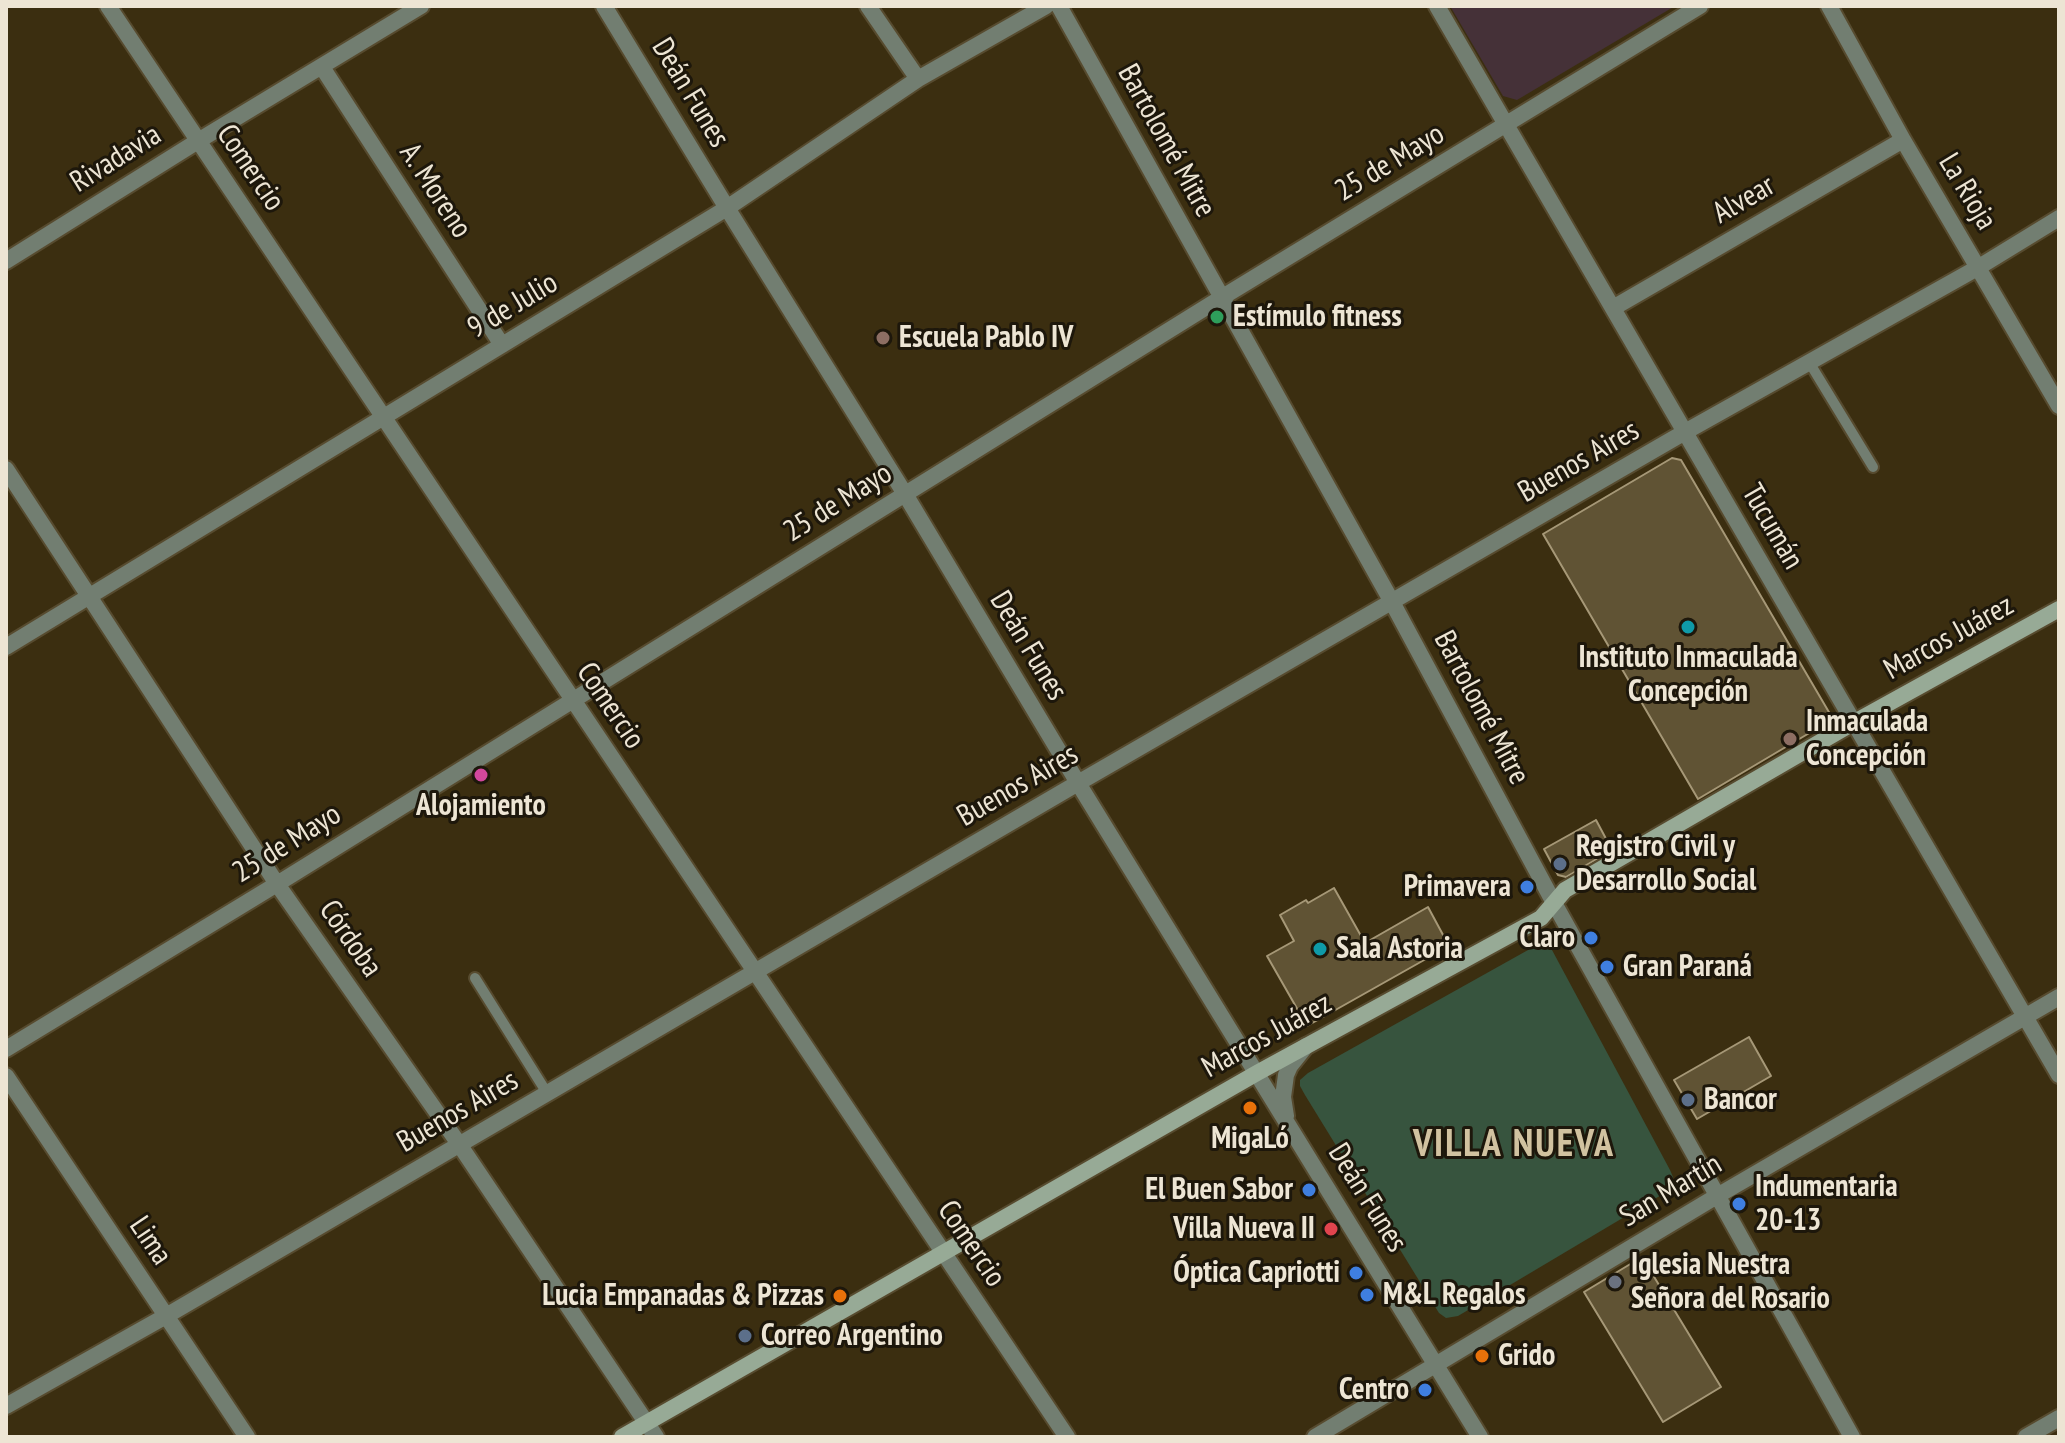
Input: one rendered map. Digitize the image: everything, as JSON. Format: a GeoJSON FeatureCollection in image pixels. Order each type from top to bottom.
{"type":"FeatureCollection","features":[{"type":"Feature","properties":{"kind":"main road","name":"Marcos Juárez"},"geometry":{"type":"LineString","coordinates":[[622,1437],[652,1430],[943,1252],[1307,1045],[1541,918],[1565,890],[1853,723],[2059,609]]}},
{"type":"Feature","properties":{"kind":"street","name":"Comercio"},"geometry":{"type":"LineString","coordinates":[[108,6],[1067,1437]]}},
{"type":"Feature","properties":{"kind":"street","name":"Rivadavia"},"geometry":{"type":"LineString","coordinates":[[6,261],[421,6]]}},
{"type":"Feature","properties":{"kind":"street","name":"Deán Funes"},"geometry":{"type":"LineString","coordinates":[[604,6],[1480,1437]]}},
{"type":"Feature","properties":{"kind":"street"},"geometry":{"type":"LineString","coordinates":[[868,6],[918,79]]}},
{"type":"Feature","properties":{"kind":"street","name":"9 de Julio"},"geometry":{"type":"LineString","coordinates":[[6,647],[727,208],[918,79],[1046,6]]}},
{"type":"Feature","properties":{"kind":"street","name":"Bartolomé Mitre"},"geometry":{"type":"LineString","coordinates":[[1059,6],[1852,1437]]}},
{"type":"Feature","properties":{"kind":"street","name":"Tucumán"},"geometry":{"type":"LineString","coordinates":[[1437,6],[2059,1075]]}},
{"type":"Feature","properties":{"kind":"street","name":"25 de Mayo"},"geometry":{"type":"LineString","coordinates":[[6,1049],[1221,298],[1700,6]]}},
{"type":"Feature","properties":{"kind":"street","name":"La Rioja"},"geometry":{"type":"LineString","coordinates":[[1829,6],[1903,140],[2059,406]]}},
{"type":"Feature","properties":{"kind":"street","name":"A. Moreno"},"geometry":{"type":"LineString","coordinates":[[322,67],[502,345]]}},
{"type":"Feature","properties":{"kind":"street","name":"Alvear"},"geometry":{"type":"LineString","coordinates":[[1613,308],[1903,140]]}},
{"type":"Feature","properties":{"kind":"street","name":"Buenos Aires"},"geometry":{"type":"LineString","coordinates":[[6,1406],[2059,218]]}},
{"type":"Feature","properties":{"kind":"street","name":"Córdoba"},"geometry":{"type":"LineString","coordinates":[[6,469],[277,884],[459,1144],[652,1430]]}},
{"type":"Feature","properties":{"kind":"street","name":"San Martín"},"geometry":{"type":"LineString","coordinates":[[1315,1437],[1717,1196],[2059,997]]}},
{"type":"Feature","properties":{"kind":"street"},"geometry":{"type":"LineString","coordinates":[[1287,1123],[1283,1097],[1286,1075],[1307,1045]]}},
{"type":"Feature","properties":{"kind":"street","name":"Lima"},"geometry":{"type":"LineString","coordinates":[[6,1076],[247,1437]]}},
{"type":"Feature","properties":{"kind":"street"},"geometry":{"type":"LineString","coordinates":[[2026,1437],[2059,1418]]}},
{"type":"Feature","properties":{"kind":"lane"},"geometry":{"type":"LineString","coordinates":[[1809,362],[1873,467]]}},
{"type":"Feature","properties":{"kind":"lane"},"geometry":{"type":"LineString","coordinates":[[475,978],[547,1093]]}},
{"type":"Feature","properties":{"kind":"shaded area"},"geometry":{"type":"Polygon","coordinates":[[[1450,6],[1675,6],[1517,100],[1503,96],[1450,6]]]}},
{"type":"Feature","properties":{"kind":"green space"},"geometry":{"type":"Polygon","coordinates":[[[1546,944],[1670,1170],[1674,1184],[1668,1191],[1458,1316],[1446,1318],[1439,1313],[1305,1095],[1300,1080],[1537,945],[1546,944]]]}},
{"type":"Feature","properties":{"kind":"building","name":"Instituto Inmaculada Concepción"},"geometry":{"type":"Polygon","coordinates":[[[1672,458],[1681,460],[1833,719],[1698,799],[1543,534],[1672,458]]]}},
{"type":"Feature","properties":{"kind":"building"},"geometry":{"type":"Polygon","coordinates":[[[1596,820],[1612,850],[1566,877],[1558,875],[1544,849],[1596,820]]]}},
{"type":"Feature","properties":{"kind":"building"},"geometry":{"type":"Polygon","coordinates":[[[1334,888],[1365,943],[1428,907],[1449,946],[1307,1026],[1267,956],[1294,941],[1280,915],[1334,888]]]}},
{"type":"Feature","properties":{"kind":"building"},"geometry":{"type":"Polygon","coordinates":[[[1749,1037],[1771,1076],[1697,1119],[1674,1080],[1749,1037]]]}},
{"type":"Feature","properties":{"kind":"building"},"geometry":{"type":"Polygon","coordinates":[[[1642,1257],[1721,1387],[1663,1422],[1584,1292],[1642,1257]]]}},
{"type":"Feature","properties":{"kind":"place","name":"Estímulo fitness"},"geometry":{"type":"Point","coordinates":[1217,317]}},
{"type":"Feature","properties":{"kind":"place","name":"Escuela Pablo IV"},"geometry":{"type":"Point","coordinates":[883,338]}},
{"type":"Feature","properties":{"kind":"place","name":"Instituto Inmaculada Concepción"},"geometry":{"type":"Point","coordinates":[1688,627]}},
{"type":"Feature","properties":{"kind":"place","name":"Inmaculada Concepción"},"geometry":{"type":"Point","coordinates":[1790,739]}},
{"type":"Feature","properties":{"kind":"place","name":"Alojamiento"},"geometry":{"type":"Point","coordinates":[481,775]}},
{"type":"Feature","properties":{"kind":"place","name":"Registro Civil y Desarrollo Social"},"geometry":{"type":"Point","coordinates":[1560,864]}},
{"type":"Feature","properties":{"kind":"place","name":"Primavera"},"geometry":{"type":"Point","coordinates":[1527,887]}},
{"type":"Feature","properties":{"kind":"place","name":"Claro"},"geometry":{"type":"Point","coordinates":[1591,938]}},
{"type":"Feature","properties":{"kind":"place","name":"Sala Astoria"},"geometry":{"type":"Point","coordinates":[1320,949]}},
{"type":"Feature","properties":{"kind":"place","name":"Gran Paraná"},"geometry":{"type":"Point","coordinates":[1607,967]}},
{"type":"Feature","properties":{"kind":"place","name":"Bancor"},"geometry":{"type":"Point","coordinates":[1688,1100]}},
{"type":"Feature","properties":{"kind":"place","name":"MigaLó"},"geometry":{"type":"Point","coordinates":[1250,1108]}},
{"type":"Feature","properties":{"kind":"place","name":"El Buen Sabor"},"geometry":{"type":"Point","coordinates":[1309,1190]}},
{"type":"Feature","properties":{"kind":"place","name":"Indumentaria 20-13"},"geometry":{"type":"Point","coordinates":[1739,1204]}},
{"type":"Feature","properties":{"kind":"place","name":"Villa Nueva II"},"geometry":{"type":"Point","coordinates":[1331,1229]}},
{"type":"Feature","properties":{"kind":"place","name":"Óptica Capriotti"},"geometry":{"type":"Point","coordinates":[1356,1273]}},
{"type":"Feature","properties":{"kind":"place","name":"Iglesia Nuestra Señora del Rosario"},"geometry":{"type":"Point","coordinates":[1615,1282]}},
{"type":"Feature","properties":{"kind":"place","name":"M&L Regalos"},"geometry":{"type":"Point","coordinates":[1367,1295]}},
{"type":"Feature","properties":{"kind":"place","name":"Lucia Empanadas & Pizzas"},"geometry":{"type":"Point","coordinates":[840,1296]}},
{"type":"Feature","properties":{"kind":"place","name":"Correo Argentino"},"geometry":{"type":"Point","coordinates":[745,1336]}},
{"type":"Feature","properties":{"kind":"place","name":"Grido"},"geometry":{"type":"Point","coordinates":[1482,1356]}},
{"type":"Feature","properties":{"kind":"place","name":"Centro"},"geometry":{"type":"Point","coordinates":[1425,1390]}},
{"type":"Feature","properties":{"kind":"district","name":"VILLA NUEVA"},"geometry":{"type":"Point","coordinates":[1514,1145]}}]}
